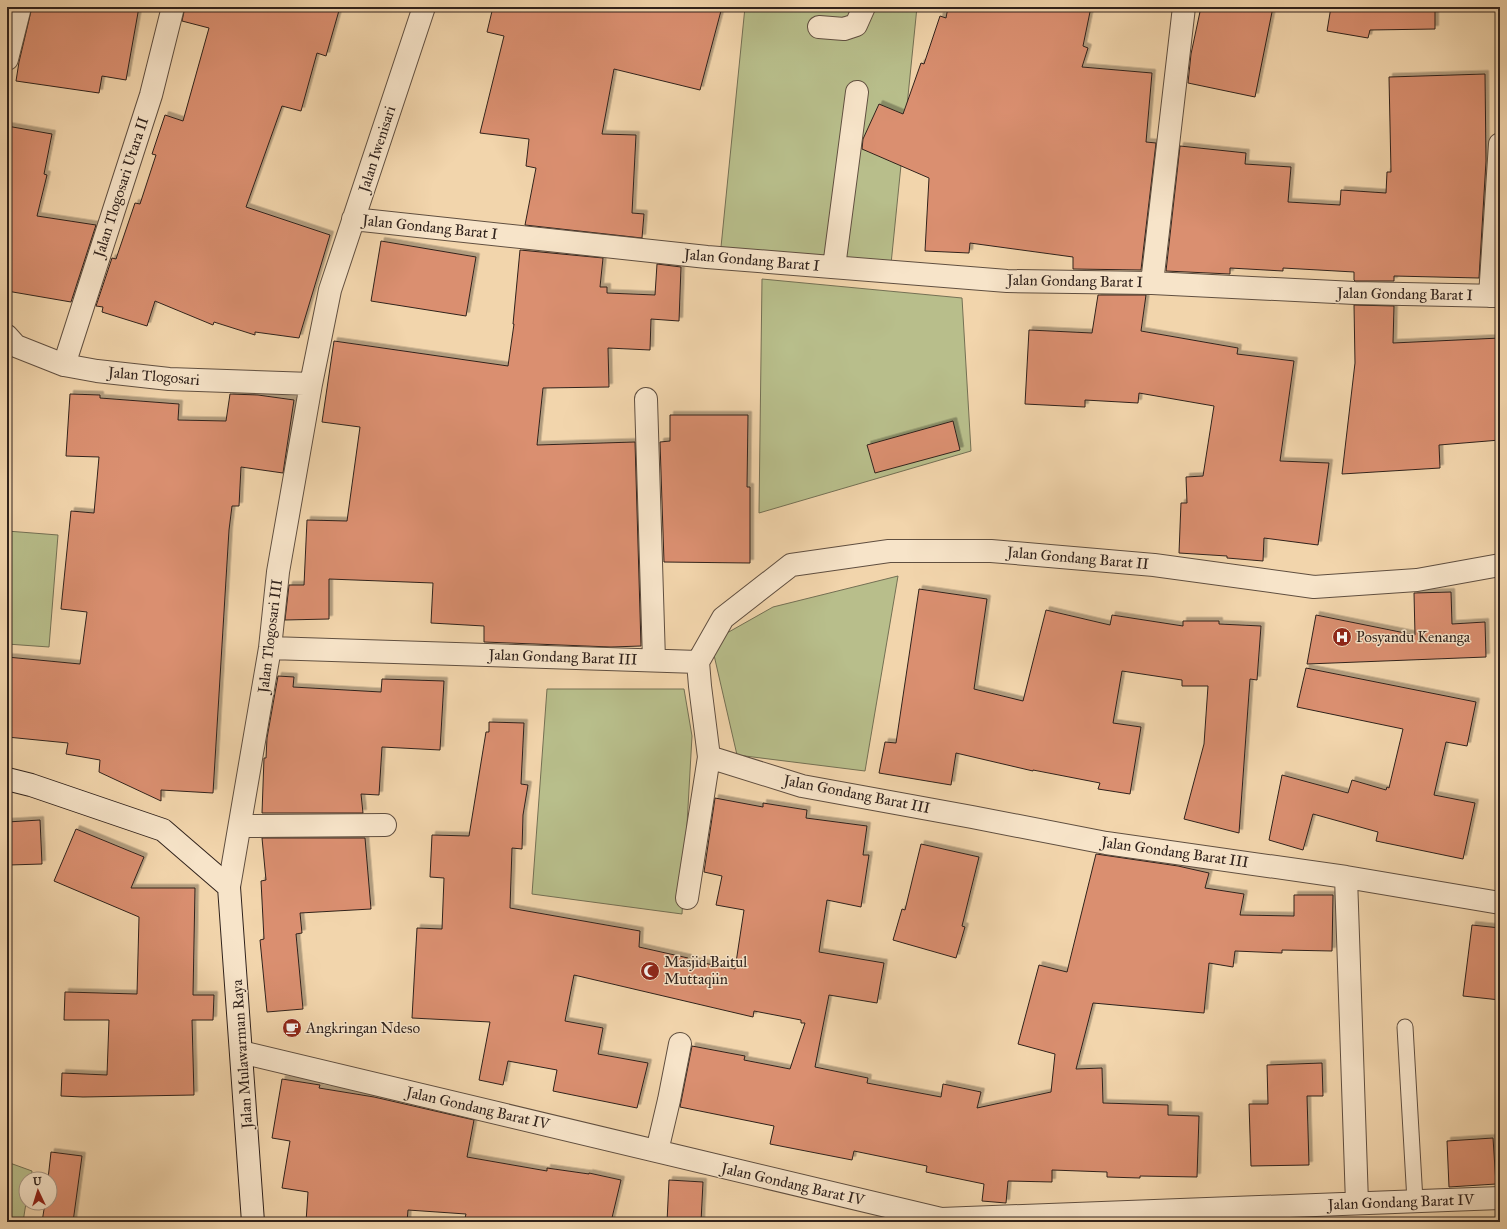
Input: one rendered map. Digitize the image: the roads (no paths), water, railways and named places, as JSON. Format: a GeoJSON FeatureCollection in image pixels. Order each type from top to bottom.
{"type":"FeatureCollection","features":[{"type":"Feature","properties":{"kind":"street"},"geometry":{"type":"LineString","coordinates":[[7,59],[20,7]]}},
{"type":"Feature","properties":{"kind":"street","name":"Jalan Tlogosari Utara II"},"geometry":{"type":"LineString","coordinates":[[64,365],[150,95],[173,7]]}},
{"type":"Feature","properties":{"kind":"street","name":"Jalan Iwenisari"},"geometry":{"type":"LineString","coordinates":[[310,384],[330,290],[424,7]]}},
{"type":"Feature","properties":{"kind":"street"},"geometry":{"type":"LineString","coordinates":[[819,27],[844,29],[856,25],[864,7]]}},
{"type":"Feature","properties":{"kind":"street","name":"Jalan Gondang Barat I"},"geometry":{"type":"LineString","coordinates":[[1152,282],[1184,7]]}},
{"type":"Feature","properties":{"kind":"street"},"geometry":{"type":"LineString","coordinates":[[834,267],[857,92]]}},
{"type":"Feature","properties":{"kind":"street","name":"Jalan Gondang Barat I"},"geometry":{"type":"LineString","coordinates":[[354,219],[707,257],[1007,280],[1152,282],[1355,293],[1495,296],[1500,144]]}},
{"type":"Feature","properties":{"kind":"street","name":"Jalan Tlogosari"},"geometry":{"type":"LineString","coordinates":[[7,336],[16,346],[64,365],[97,371],[169,378],[310,384]]}},
{"type":"Feature","properties":{"kind":"street","name":"Jalan Tlogosari III"},"geometry":{"type":"LineString","coordinates":[[229,887],[270,648],[278,572],[310,384]]}},
{"type":"Feature","properties":{"kind":"street"},"geometry":{"type":"LineString","coordinates":[[646,399],[654,660]]}},
{"type":"Feature","properties":{"kind":"street","name":"Jalan Gondang Barat II"},"geometry":{"type":"LineString","coordinates":[[698,662],[723,618],[791,565],[889,551],[990,551],[1014,553],[1154,565],[1314,587],[1417,580],[1500,565]]}},
{"type":"Feature","properties":{"kind":"street","name":"Jalan Gondang Barat III"},"geometry":{"type":"LineString","coordinates":[[270,648],[698,662]]}},
{"type":"Feature","properties":{"kind":"street"},"geometry":{"type":"LineString","coordinates":[[687,898],[709,757],[698,662]]}},
{"type":"Feature","properties":{"kind":"street","name":"Jalan Gondang Barat III"},"geometry":{"type":"LineString","coordinates":[[709,757],[802,786],[1106,843],[1346,877],[1500,903]]}},
{"type":"Feature","properties":{"kind":"street"},"geometry":{"type":"LineString","coordinates":[[7,779],[31,785],[163,830],[229,887]]}},
{"type":"Feature","properties":{"kind":"street"},"geometry":{"type":"LineString","coordinates":[[240,826],[385,825]]}},
{"type":"Feature","properties":{"kind":"street"},"geometry":{"type":"LineString","coordinates":[[1346,877],[1358,1203]]}},
{"type":"Feature","properties":{"kind":"street","name":"Jalan Mulawarman Raya"},"geometry":{"type":"LineString","coordinates":[[229,887],[254,1222]]}},
{"type":"Feature","properties":{"kind":"street"},"geometry":{"type":"LineString","coordinates":[[657,1151],[680,1044]]}},
{"type":"Feature","properties":{"kind":"street","name":"Jalan Gondang Barat IV"},"geometry":{"type":"LineString","coordinates":[[241,1052],[941,1219],[1500,1198]]}},
{"type":"Feature","properties":{"kind":"lane"},"geometry":{"type":"LineString","coordinates":[[1405,1027],[1415,1201]]}},
{"type":"Feature","properties":{"kind":"place","name":"Posyandu Kenanga"},"geometry":{"type":"Point","coordinates":[1342,637]}},
{"type":"Feature","properties":{"kind":"place","name":"Masjid Baitul Muttaqiin"},"geometry":{"type":"Point","coordinates":[650,971]}},
{"type":"Feature","properties":{"kind":"place","name":"Angkringan Ndeso"},"geometry":{"type":"Point","coordinates":[292,1028]}}]}
